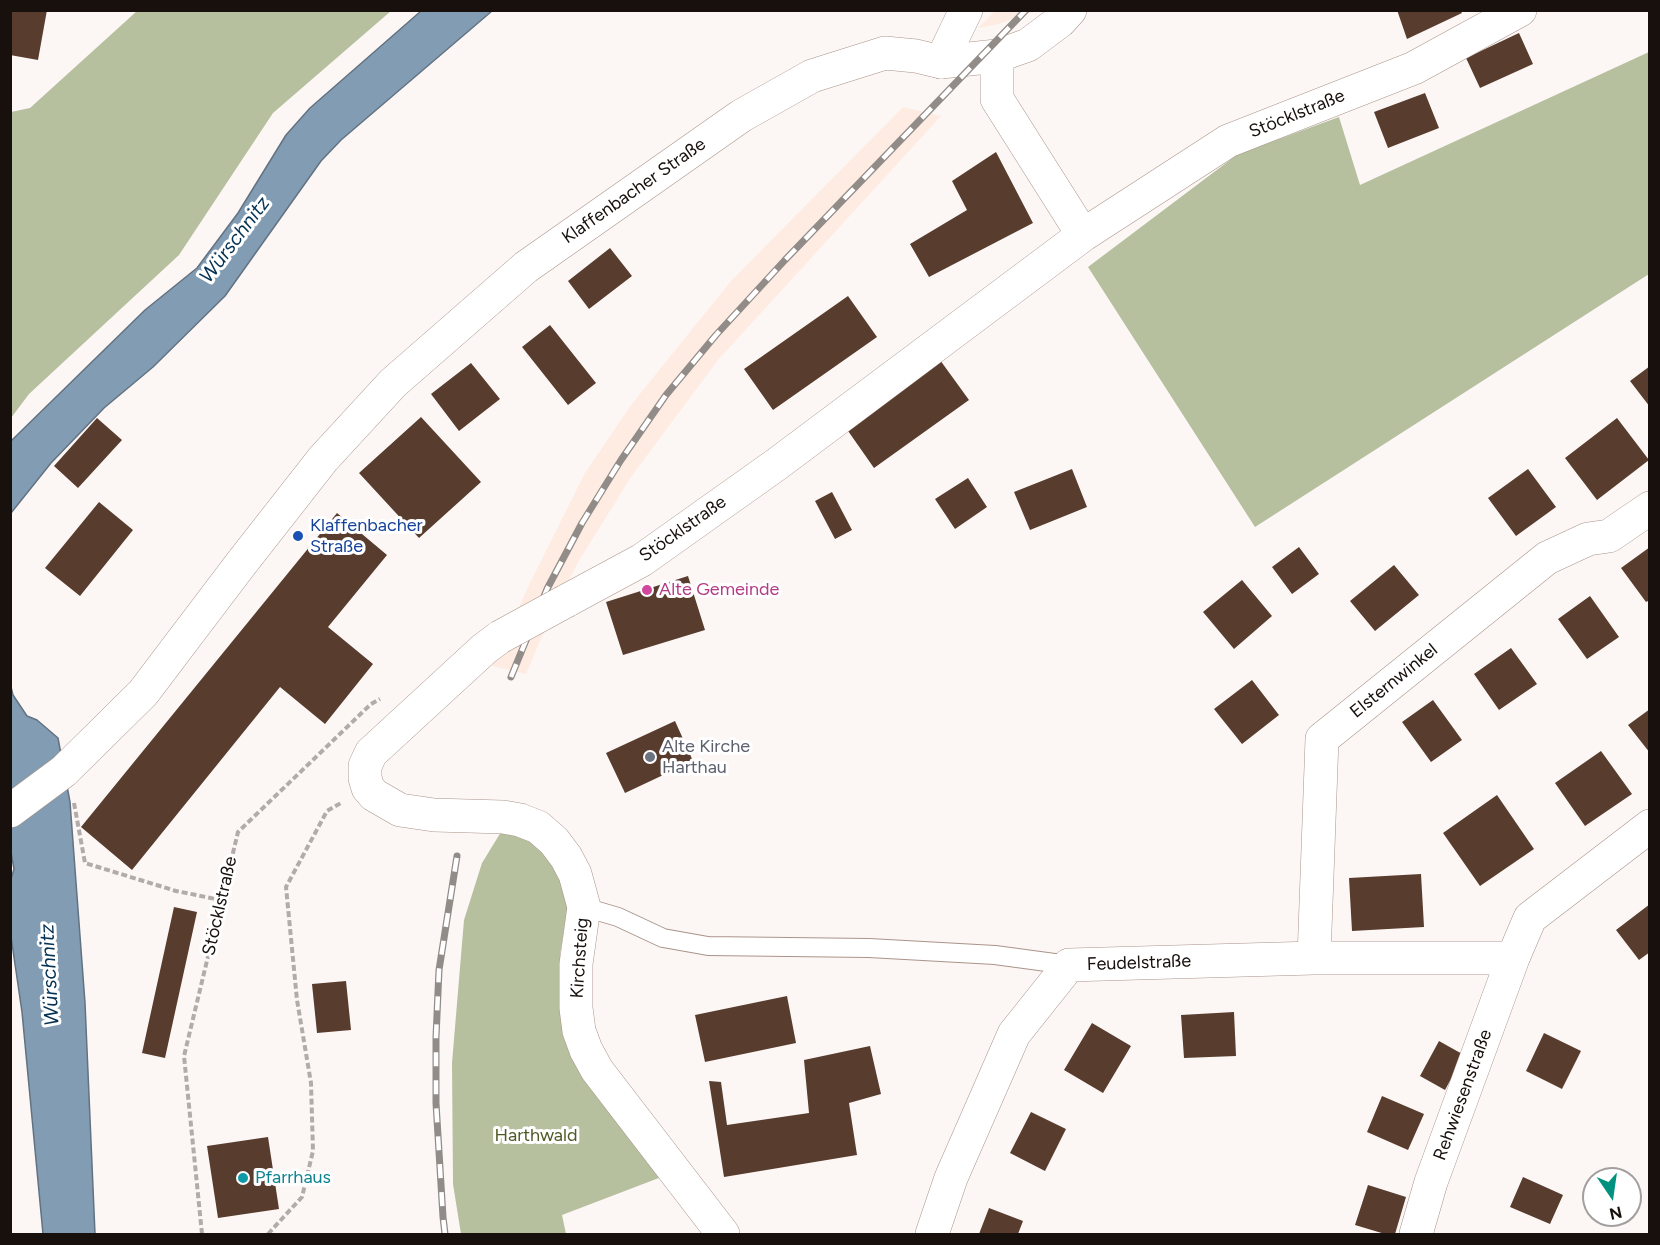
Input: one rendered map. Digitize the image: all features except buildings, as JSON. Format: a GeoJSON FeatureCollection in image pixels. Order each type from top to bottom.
{"type":"FeatureCollection","features":[{"type":"Feature","properties":{"kind":"street"},"geometry":{"type":"LineString","coordinates":[[941,62],[966,10]]}},
{"type":"Feature","properties":{"kind":"street","name":"Klaffenbacher Straße"},"geometry":{"type":"LineString","coordinates":[[10,811],[66,769],[143,693],[323,459],[393,383],[526,267],[741,116],[812,76],[885,53],[916,56],[941,62],[997,56],[1028,45],[1060,21],[1070,10]]}},
{"type":"Feature","properties":{"kind":"street","name":"Stöcklstraße"},"geometry":{"type":"LineString","coordinates":[[368,788],[365,766],[371,753],[484,649],[500,637],[651,553],[777,464],[1083,236],[1228,141],[1414,68],[1520,10]]}},
{"type":"Feature","properties":{"kind":"street"},"geometry":{"type":"LineString","coordinates":[[997,56],[997,99],[1083,236]]}},
{"type":"Feature","properties":{"kind":"street","name":"Elsternwinkel"},"geometry":{"type":"LineString","coordinates":[[1314,958],[1322,739],[1546,558],[1588,539],[1609,536],[1650,508]]}},
{"type":"Feature","properties":{"kind":"street","name":"Kirchsteig"},"geometry":{"type":"LineString","coordinates":[[368,788],[374,795],[400,810],[434,815],[520,820],[538,827],[554,841],[575,874],[584,906],[576,964],[576,1008],[579,1031],[586,1050],[597,1070],[723,1234]]}},
{"type":"Feature","properties":{"kind":"street"},"geometry":{"type":"LineString","coordinates":[[1513,958],[1530,918],[1650,826]]}},
{"type":"Feature","properties":{"kind":"street","name":"Feudelstraße"},"geometry":{"type":"LineString","coordinates":[[932,1234],[951,1178],[1014,1034],[1069,965],[1314,958],[1513,958]]}},
{"type":"Feature","properties":{"kind":"street","name":"Rehwiesenstraße"},"geometry":{"type":"LineString","coordinates":[[1416,1234],[1431,1182],[1513,958]]}},
{"type":"Feature","properties":{"kind":"lane"},"geometry":{"type":"LineString","coordinates":[[584,906],[618,917],[663,938],[708,946],[869,948],[995,956],[1069,965]]}},
{"type":"Feature","properties":{"kind":"path","name":"Stöcklstraße"},"geometry":{"type":"LineString","coordinates":[[202,1234],[184,1056],[238,832],[371,704],[389,694]]}},
{"type":"Feature","properties":{"kind":"path"},"geometry":{"type":"LineString","coordinates":[[66,769],[85,863],[176,891],[222,900]]}},
{"type":"Feature","properties":{"kind":"path"},"geometry":{"type":"LineString","coordinates":[[268,1234],[303,1197],[313,1151],[311,1083],[297,1000],[286,887],[327,811],[368,788]]}},
{"type":"Feature","properties":{"kind":"shaded area"},"geometry":{"type":"Polygon","coordinates":[[[995,11],[1037,11],[995,25],[978,28],[995,11]]]}},
{"type":"Feature","properties":{"kind":"shaded area"},"geometry":{"type":"Polygon","coordinates":[[[903,107],[941,116],[718,360],[631,477],[577,564],[526,674],[492,666],[585,473],[631,405],[731,281],[903,107]]]}},
{"type":"Feature","properties":{"kind":"green space"},"geometry":{"type":"Polygon","coordinates":[[[137,11],[391,11],[273,113],[179,255],[29,394],[11,418],[11,112],[30,108],[137,11]]]}},
{"type":"Feature","properties":{"kind":"green space"},"geometry":{"type":"Polygon","coordinates":[[[1649,52],[1649,274],[1255,527],[1088,267],[1238,154],[1339,117],[1360,185],[1649,52]]]}},
{"type":"Feature","properties":{"kind":"green space","name":"Harthwald"},"geometry":{"type":"Polygon","coordinates":[[[501,832],[527,837],[548,852],[561,872],[568,908],[560,954],[562,997],[664,1176],[562,1215],[566,1234],[461,1234],[453,1184],[452,1063],[464,920],[482,863],[501,832]]]}},
{"type":"Feature","properties":{"kind":"water","name":"Würschnitz"},"geometry":{"type":"Polygon","coordinates":[[[421,11],[492,11],[341,140],[321,161],[225,296],[153,367],[104,408],[51,463],[11,513],[11,441],[145,310],[197,268],[238,213],[286,135],[310,108],[421,11]]]}},
{"type":"Feature","properties":{"kind":"water","name":"Würschnitz"},"geometry":{"type":"Polygon","coordinates":[[[10,683],[13,695],[27,716],[37,720],[58,738],[70,802],[85,1003],[95,1234],[43,1234],[22,1012],[10,930],[11,879],[14,869],[10,847],[10,683]]]}},
{"type":"Feature","properties":{"kind":"railway"},"geometry":{"type":"LineString","coordinates":[[511,677],[547,589],[582,523],[621,460],[666,395],[716,335],[785,260],[1026,10]]}},
{"type":"Feature","properties":{"kind":"railway"},"geometry":{"type":"LineString","coordinates":[[445,1234],[436,1103],[436,1037],[439,970],[457,856]]}},
{"type":"Feature","properties":{"kind":"place","name":"Klaffenbacher Straße"},"geometry":{"type":"Point","coordinates":[298,536]}},
{"type":"Feature","properties":{"kind":"place","name":"Alte Gemeinde"},"geometry":{"type":"Point","coordinates":[647,590]}},
{"type":"Feature","properties":{"kind":"place","name":"Alte Kirche Harthau"},"geometry":{"type":"Point","coordinates":[650,757]}},
{"type":"Feature","properties":{"kind":"place","name":"Pfarrhaus"},"geometry":{"type":"Point","coordinates":[243,1178]}}]}
